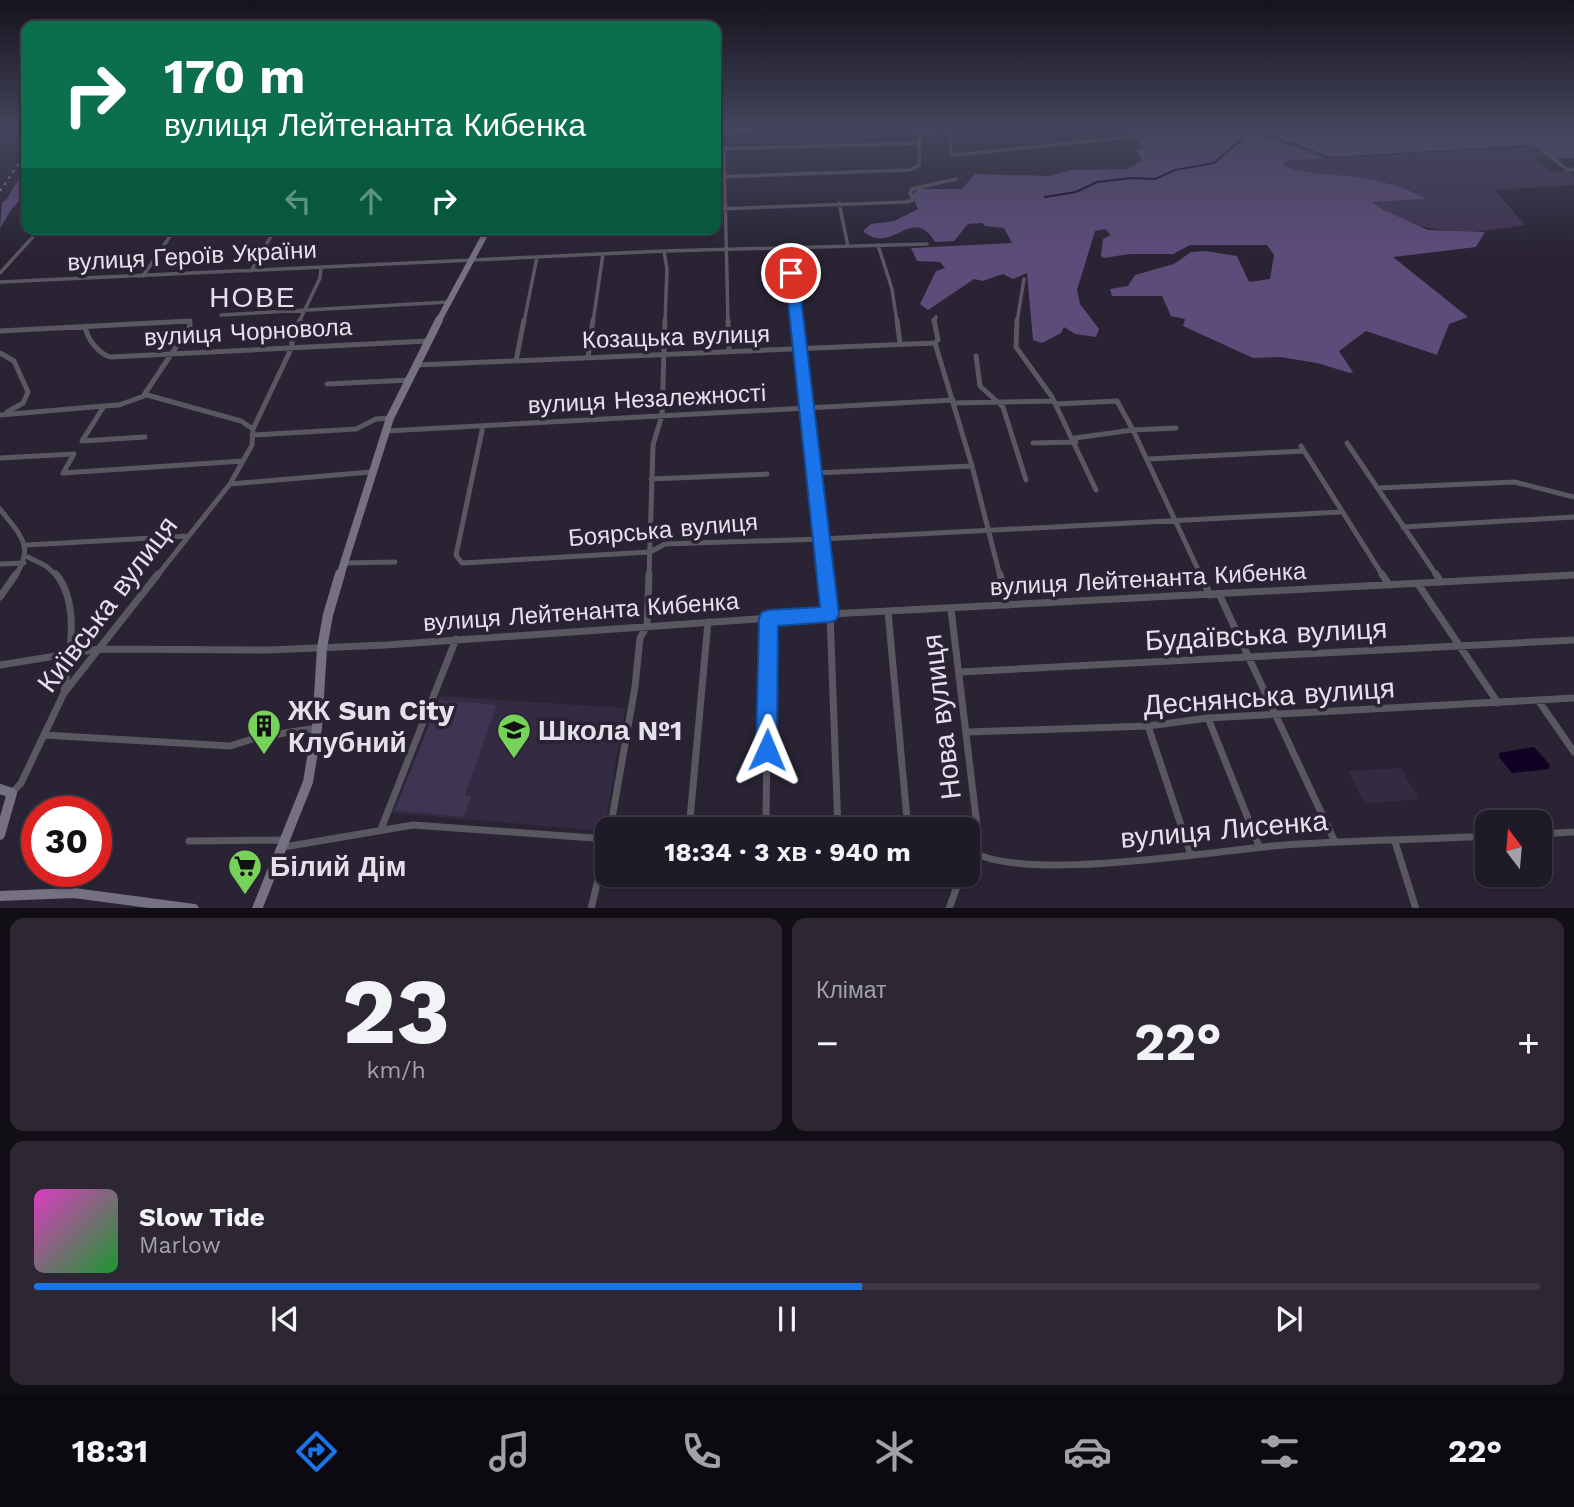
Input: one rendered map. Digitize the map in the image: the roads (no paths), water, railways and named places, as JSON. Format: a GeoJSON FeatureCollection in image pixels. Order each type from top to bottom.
{"type":"FeatureCollection","features":[{"type":"Feature","properties":{"kind":"street"},"geometry":{"type":"LineString","coordinates":[[724,170],[729,352]]}},
{"type":"Feature","properties":{"kind":"street"},"geometry":{"type":"LineString","coordinates":[[724,177],[905,170]]}},
{"type":"Feature","properties":{"kind":"street"},"geometry":{"type":"LineString","coordinates":[[721,208],[906,202],[913,200],[910,193],[912,189],[956,179]]}},
{"type":"Feature","properties":{"kind":"street"},"geometry":{"type":"LineString","coordinates":[[839,203],[848,246]]}},
{"type":"Feature","properties":{"kind":"street"},"geometry":{"type":"LineString","coordinates":[[0,273],[35,235]]}},
{"type":"Feature","properties":{"kind":"street"},"geometry":{"type":"LineString","coordinates":[[143,276],[171,235]]}},
{"type":"Feature","properties":{"kind":"street"},"geometry":{"type":"LineString","coordinates":[[251,271],[272,235]]}},
{"type":"Feature","properties":{"kind":"street"},"geometry":{"type":"LineString","coordinates":[[257,908],[308,782],[317,728],[322,648],[343,563],[390,418],[485,235]]}},
{"type":"Feature","properties":{"kind":"street","name":"вулиця Героїв України"},"geometry":{"type":"LineString","coordinates":[[0,282],[664,251],[927,244]]}},
{"type":"Feature","properties":{"kind":"street"},"geometry":{"type":"LineString","coordinates":[[878,245],[892,289],[900,344]]}},
{"type":"Feature","properties":{"kind":"street"},"geometry":{"type":"LineString","coordinates":[[788,248],[830,614],[838,817]]}},
{"type":"Feature","properties":{"kind":"street"},"geometry":{"type":"LineString","coordinates":[[612,817],[635,687],[640,638],[647,626],[653,445],[662,415],[667,269],[664,251]]}},
{"type":"Feature","properties":{"kind":"street"},"geometry":{"type":"LineString","coordinates":[[588,358],[603,254]]}},
{"type":"Feature","properties":{"kind":"street"},"geometry":{"type":"LineString","coordinates":[[516,361],[537,257]]}},
{"type":"Feature","properties":{"kind":"street"},"geometry":{"type":"LineString","coordinates":[[292,347],[292,338],[320,278],[321,268]]}},
{"type":"Feature","properties":{"kind":"street"},"geometry":{"type":"LineString","coordinates":[[1024,279],[1016,348],[1051,393],[1096,490]]}},
{"type":"Feature","properties":{"kind":"street"},"geometry":{"type":"LineString","coordinates":[[221,315],[449,302]]}},
{"type":"Feature","properties":{"kind":"street"},"geometry":{"type":"LineString","coordinates":[[936,317],[938,340],[935,343],[939,348],[972,466],[1008,605]]}},
{"type":"Feature","properties":{"kind":"street"},"geometry":{"type":"LineString","coordinates":[[0,331],[190,321],[190,326],[144,395],[119,405],[58,408],[1,415]]}},
{"type":"Feature","properties":{"kind":"street","name":"вулиця Чорновола"},"geometry":{"type":"LineString","coordinates":[[85,326],[86,333],[104,356],[430,341]]}},
{"type":"Feature","properties":{"kind":"street","name":"Козацька вулиця"},"geometry":{"type":"LineString","coordinates":[[418,365],[935,343]]}},
{"type":"Feature","properties":{"kind":"street","name":"Київська вулиця"},"geometry":{"type":"LineString","coordinates":[[0,835],[6,791],[21,783],[64,693],[230,484],[252,445],[253,432],[292,347]]}},
{"type":"Feature","properties":{"kind":"street"},"geometry":{"type":"LineString","coordinates":[[0,353],[14,361],[28,392],[23,403],[1,415]]}},
{"type":"Feature","properties":{"kind":"street"},"geometry":{"type":"LineString","coordinates":[[976,356],[980,386],[1003,407],[1026,480]]}},
{"type":"Feature","properties":{"kind":"street"},"geometry":{"type":"LineString","coordinates":[[327,384],[410,380]]}},
{"type":"Feature","properties":{"kind":"street"},"geometry":{"type":"LineString","coordinates":[[144,395],[241,421],[253,432],[356,429],[376,419],[390,418]]}},
{"type":"Feature","properties":{"kind":"street"},"geometry":{"type":"LineString","coordinates":[[953,402],[1117,401],[1178,522],[1210,595]]}},
{"type":"Feature","properties":{"kind":"street","name":"вулиця Незалежності"},"geometry":{"type":"LineString","coordinates":[[386,431],[953,402]]}},
{"type":"Feature","properties":{"kind":"street"},"geometry":{"type":"LineString","coordinates":[[104,406],[63,473],[243,461]]}},
{"type":"Feature","properties":{"kind":"street","name":"Боярська вулиця"},"geometry":{"type":"LineString","coordinates":[[483,426],[456,555],[462,563],[650,552],[665,544],[822,539],[1341,512]]}},
{"type":"Feature","properties":{"kind":"street"},"geometry":{"type":"LineString","coordinates":[[1033,443],[1075,440],[1133,430],[1176,428]]}},
{"type":"Feature","properties":{"kind":"street"},"geometry":{"type":"LineString","coordinates":[[82,441],[145,437]]}},
{"type":"Feature","properties":{"kind":"street"},"geometry":{"type":"LineString","coordinates":[[1347,443],[1441,582],[1571,575],[1574,584]]}},
{"type":"Feature","properties":{"kind":"street"},"geometry":{"type":"LineString","coordinates":[[1147,459],[1302,448],[1389,585]]}},
{"type":"Feature","properties":{"kind":"street"},"geometry":{"type":"LineString","coordinates":[[0,458],[74,454]]}},
{"type":"Feature","properties":{"kind":"street"},"geometry":{"type":"LineString","coordinates":[[815,473],[972,466]]}},
{"type":"Feature","properties":{"kind":"street"},"geometry":{"type":"LineString","coordinates":[[230,484],[372,472]]}},
{"type":"Feature","properties":{"kind":"street"},"geometry":{"type":"LineString","coordinates":[[651,479],[767,474]]}},
{"type":"Feature","properties":{"kind":"street"},"geometry":{"type":"LineString","coordinates":[[1377,488],[1515,482],[1574,497]]}},
{"type":"Feature","properties":{"kind":"street"},"geometry":{"type":"LineString","coordinates":[[0,509],[27,545],[26,560],[4,587],[0,597]]}},
{"type":"Feature","properties":{"kind":"street"},"geometry":{"type":"LineString","coordinates":[[1403,527],[1574,517]]}},
{"type":"Feature","properties":{"kind":"street"},"geometry":{"type":"LineString","coordinates":[[27,545],[188,536]]}},
{"type":"Feature","properties":{"kind":"street"},"geometry":{"type":"LineString","coordinates":[[0,564],[26,560],[54,571],[61,582],[71,629],[64,693]]}},
{"type":"Feature","properties":{"kind":"street"},"geometry":{"type":"LineString","coordinates":[[343,563],[395,562]]}},
{"type":"Feature","properties":{"kind":"street","name":"вулиця Лейтенанта Кибенка"},"geometry":{"type":"LineString","coordinates":[[0,665],[99,649],[322,648],[830,614],[1441,582]]}},
{"type":"Feature","properties":{"kind":"street"},"geometry":{"type":"LineString","coordinates":[[1418,584],[1499,703]]}},
{"type":"Feature","properties":{"kind":"street"},"geometry":{"type":"LineString","coordinates":[[1219,594],[1278,715],[1335,842]]}},
{"type":"Feature","properties":{"kind":"street","name":"Нова вулиця"},"geometry":{"type":"LineString","coordinates":[[951,609],[976,817]]}},
{"type":"Feature","properties":{"kind":"street"},"geometry":{"type":"LineString","coordinates":[[888,611],[907,817]]}},
{"type":"Feature","properties":{"kind":"street"},"geometry":{"type":"LineString","coordinates":[[766,817],[768,618]]}},
{"type":"Feature","properties":{"kind":"street"},"geometry":{"type":"LineString","coordinates":[[690,817],[708,622]]}},
{"type":"Feature","properties":{"kind":"street"},"geometry":{"type":"LineString","coordinates":[[382,829],[456,639]]}},
{"type":"Feature","properties":{"kind":"street","name":"Будаївська вулиця"},"geometry":{"type":"LineString","coordinates":[[960,673],[1574,640]]}},
{"type":"Feature","properties":{"kind":"street","name":"Деснянська вулиця"},"geometry":{"type":"LineString","coordinates":[[968,732],[1148,726],[1208,718],[1574,698]]}},
{"type":"Feature","properties":{"kind":"street"},"geometry":{"type":"LineString","coordinates":[[1538,700],[1574,752]]}},
{"type":"Feature","properties":{"kind":"street"},"geometry":{"type":"LineString","coordinates":[[1208,718],[1259,846]]}},
{"type":"Feature","properties":{"kind":"street"},"geometry":{"type":"LineString","coordinates":[[1148,726],[1189,852]]}},
{"type":"Feature","properties":{"kind":"street"},"geometry":{"type":"LineString","coordinates":[[44,735],[230,746],[259,737],[317,728]]}},
{"type":"Feature","properties":{"kind":"street"},"geometry":{"type":"LineString","coordinates":[[189,841],[285,843],[414,825],[456,826],[595,840]]}},
{"type":"Feature","properties":{"kind":"street"},"geometry":{"type":"LineString","coordinates":[[1552,833],[1574,832]]}},
{"type":"Feature","properties":{"kind":"street","name":"вулиця Лисенка"},"geometry":{"type":"LineString","coordinates":[[980,857],[993,861],[1043,863],[1104,861],[1259,846],[1475,837]]}},
{"type":"Feature","properties":{"kind":"street"},"geometry":{"type":"LineString","coordinates":[[1395,842],[1416,908]]}},
{"type":"Feature","properties":{"kind":"street"},"geometry":{"type":"LineString","coordinates":[[591,908],[596,887]]}},
{"type":"Feature","properties":{"kind":"street"},"geometry":{"type":"LineString","coordinates":[[949,908],[957,887]]}},
{"type":"Feature","properties":{"kind":"street"},"geometry":{"type":"LineString","coordinates":[[0,896],[53,891],[89,892],[120,903],[194,908]]}},
{"type":"Feature","properties":{"kind":"waterway"},"geometry":{"type":"LineString","coordinates":[[1045,197],[1076,192],[1097,182],[1132,178],[1155,179],[1174,170]]}},
{"type":"Feature","properties":{"kind":"railway"},"geometry":{"type":"LineString","coordinates":[[0,191],[14,170]]}},
{"type":"Feature","properties":{"kind":"place","name":"ЖК Sun City Клубний"},"geometry":{"type":"Point","coordinates":[264,756]}},
{"type":"Feature","properties":{"kind":"place","name":"Школа №1"},"geometry":{"type":"Point","coordinates":[514,760]}},
{"type":"Feature","properties":{"kind":"place","name":"Білий Дім"},"geometry":{"type":"Point","coordinates":[245,896]}},
{"type":"Feature","properties":{"kind":"district","name":"НОВЕ"},"geometry":{"type":"Point","coordinates":[253,297]}}]}
